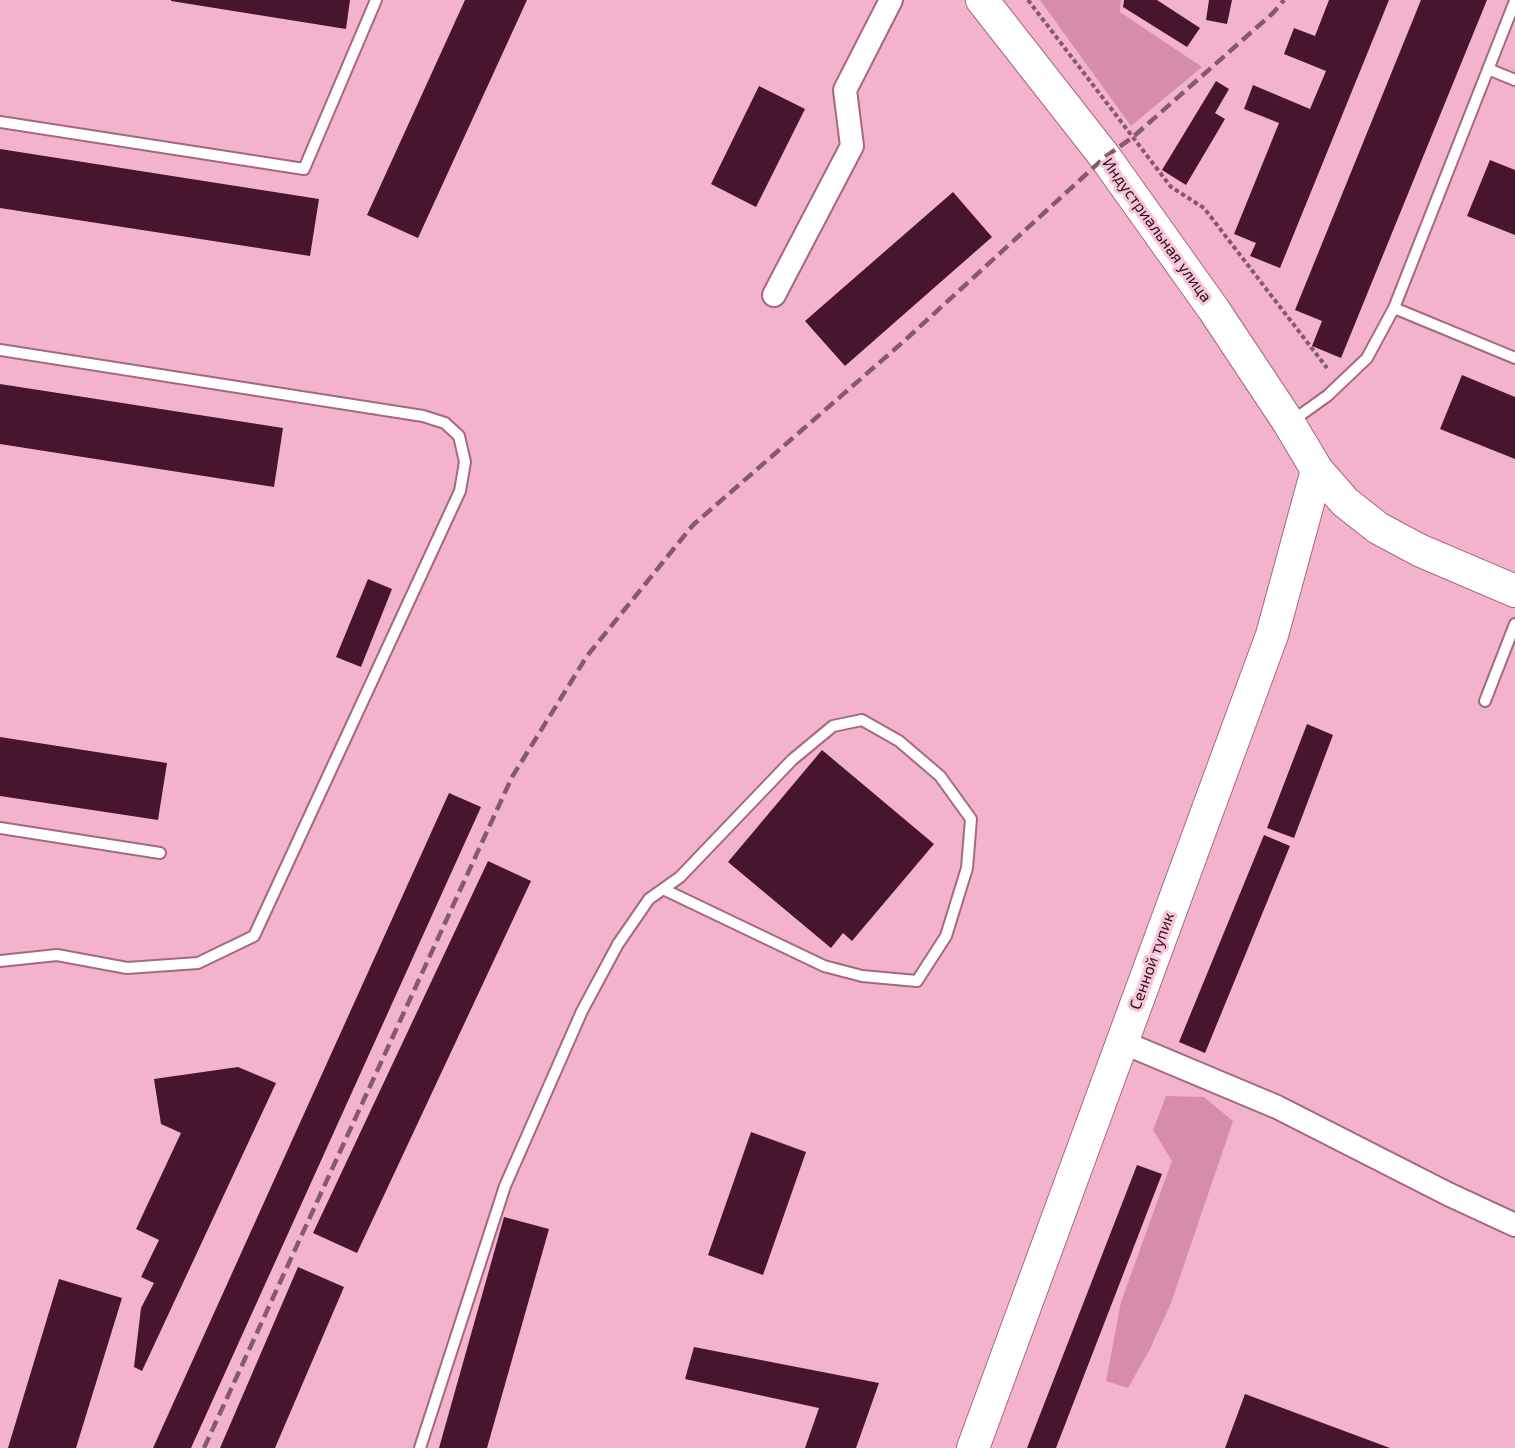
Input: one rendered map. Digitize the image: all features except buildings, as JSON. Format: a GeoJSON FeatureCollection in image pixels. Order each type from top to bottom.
{"type":"FeatureCollection","features":[{"type":"Feature","properties":{"kind":"main road","name":"Индустриальная улица"},"geometry":{"type":"LineString","coordinates":[[982,0],[1112,167],[1214,310],[1289,423],[1317,470],[1345,502],[1378,528],[1419,550],[1515,591]]}},
{"type":"Feature","properties":{"kind":"main road","name":"Сенной тупик"},"geometry":{"type":"LineString","coordinates":[[973,1448],[1272,635],[1317,470]]}},
{"type":"Feature","properties":{"kind":"street"},"geometry":{"type":"LineString","coordinates":[[774,295],[852,146],[846,90],[891,0]]}},
{"type":"Feature","properties":{"kind":"street"},"geometry":{"type":"LineString","coordinates":[[1122,1042],[1277,1107],[1448,1194],[1515,1225]]}},
{"type":"Feature","properties":{"kind":"lane"},"geometry":{"type":"LineString","coordinates":[[0,122],[304,169],[376,0]]}},
{"type":"Feature","properties":{"kind":"lane"},"geometry":{"type":"LineString","coordinates":[[1289,423],[1328,396],[1367,358],[1394,308],[1515,1]]}},
{"type":"Feature","properties":{"kind":"lane"},"geometry":{"type":"LineString","coordinates":[[1488,69],[1515,80]]}},
{"type":"Feature","properties":{"kind":"lane"},"geometry":{"type":"LineString","coordinates":[[1394,308],[1515,358]]}},
{"type":"Feature","properties":{"kind":"lane"},"geometry":{"type":"LineString","coordinates":[[0,350],[423,416],[445,423],[459,436],[465,462],[460,491],[254,936],[198,963],[128,968],[57,956],[0,961]]}},
{"type":"Feature","properties":{"kind":"lane"},"geometry":{"type":"LineString","coordinates":[[1485,701],[1515,624]]}},
{"type":"Feature","properties":{"kind":"lane"},"geometry":{"type":"LineString","coordinates":[[420,1448],[505,1186],[582,1011],[618,944],[649,899],[663,889],[680,877],[792,760],[833,726],[862,720],[899,741],[940,776],[971,819],[967,868],[946,936],[917,981],[862,976],[824,966],[663,889]]}},
{"type":"Feature","properties":{"kind":"lane"},"geometry":{"type":"LineString","coordinates":[[0,828],[159,853]]}},
{"type":"Feature","properties":{"kind":"path"},"geometry":{"type":"LineString","coordinates":[[1028,0],[1171,187],[1204,208],[1339,384]]}},
{"type":"Feature","properties":{"kind":"shaded area"},"geometry":{"type":"Polygon","coordinates":[[[1040,0],[1121,0],[1120,12],[1202,67],[1131,126],[1040,0]]]}},
{"type":"Feature","properties":{"kind":"shaded area"},"geometry":{"type":"Polygon","coordinates":[[[1166,1096],[1204,1097],[1233,1121],[1171,1303],[1149,1351],[1128,1388],[1106,1381],[1121,1302],[1172,1161],[1153,1130],[1166,1096]]]}},
{"type":"Feature","properties":{"kind":"railway"},"geometry":{"type":"LineString","coordinates":[[204,1448],[512,777],[587,656],[693,525],[903,342],[1105,157],[1133,137],[1273,13],[1284,0]]}}]}
